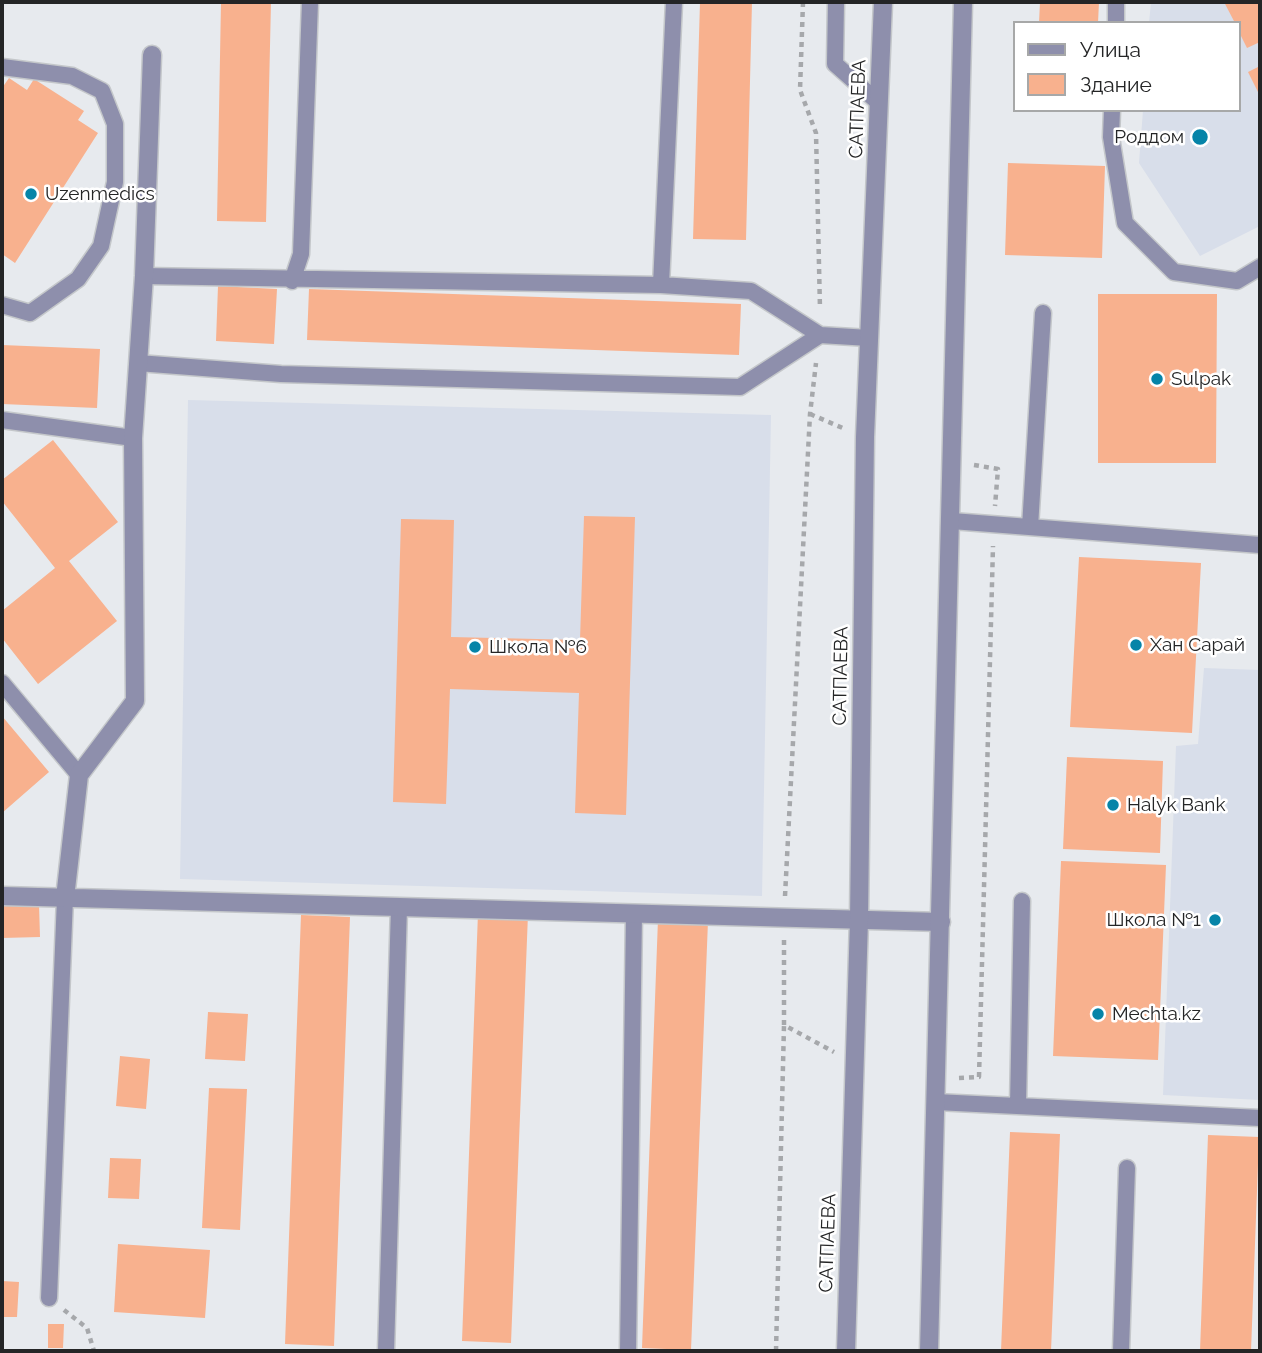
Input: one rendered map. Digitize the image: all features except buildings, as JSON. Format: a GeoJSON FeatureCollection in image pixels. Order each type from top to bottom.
{"type":"FeatureCollection","features":[{"type":"Feature","properties":{"kind":"street","name":"САТПАЕВА"},"geometry":{"type":"LineString","coordinates":[[846,1351],[859,920],[865,437],[883,2]]}},
{"type":"Feature","properties":{"kind":"street"},"geometry":{"type":"LineString","coordinates":[[929,1351],[963,2]]}},
{"type":"Feature","properties":{"kind":"street"},"geometry":{"type":"LineString","coordinates":[[65,898],[79,775],[135,701],[133,438],[144,276],[152,55]]}},
{"type":"Feature","properties":{"kind":"street"},"geometry":{"type":"LineString","coordinates":[[2,896],[941,922]]}},
{"type":"Feature","properties":{"kind":"lane"},"geometry":{"type":"LineString","coordinates":[[292,281],[300,254],[310,2]]}},
{"type":"Feature","properties":{"kind":"lane"},"geometry":{"type":"LineString","coordinates":[[661,285],[674,2]]}},
{"type":"Feature","properties":{"kind":"lane"},"geometry":{"type":"LineString","coordinates":[[836,2],[835,64],[879,103]]}},
{"type":"Feature","properties":{"kind":"lane"},"geometry":{"type":"LineString","coordinates":[[1116,2],[1116,21]]}},
{"type":"Feature","properties":{"kind":"lane"},"geometry":{"type":"LineString","coordinates":[[2,67],[72,76],[102,91],[116,124],[115,182],[101,246],[78,279],[30,313],[2,305]]}},
{"type":"Feature","properties":{"kind":"lane"},"geometry":{"type":"LineString","coordinates":[[1112,112],[1111,137],[1125,223],[1174,272],[1237,281],[1260,267]]}},
{"type":"Feature","properties":{"kind":"lane"},"geometry":{"type":"LineString","coordinates":[[144,276],[292,281],[661,285],[751,290],[820,335],[869,338]]}},
{"type":"Feature","properties":{"kind":"lane"},"geometry":{"type":"LineString","coordinates":[[1030,527],[1042,313]]}},
{"type":"Feature","properties":{"kind":"lane"},"geometry":{"type":"LineString","coordinates":[[138,363],[281,374],[740,387],[820,335]]}},
{"type":"Feature","properties":{"kind":"lane"},"geometry":{"type":"LineString","coordinates":[[2,420],[133,438]]}},
{"type":"Feature","properties":{"kind":"lane"},"geometry":{"type":"LineString","coordinates":[[952,521],[1260,545]]}},
{"type":"Feature","properties":{"kind":"lane"},"geometry":{"type":"LineString","coordinates":[[2,683],[79,775]]}},
{"type":"Feature","properties":{"kind":"lane"},"geometry":{"type":"LineString","coordinates":[[49,1298],[65,898]]}},
{"type":"Feature","properties":{"kind":"lane"},"geometry":{"type":"LineString","coordinates":[[1018,1107],[1022,901]]}},
{"type":"Feature","properties":{"kind":"lane"},"geometry":{"type":"LineString","coordinates":[[386,1351],[399,907]]}},
{"type":"Feature","properties":{"kind":"lane"},"geometry":{"type":"LineString","coordinates":[[628,1351],[635,913]]}},
{"type":"Feature","properties":{"kind":"lane"},"geometry":{"type":"LineString","coordinates":[[936,1102],[1260,1118]]}},
{"type":"Feature","properties":{"kind":"lane"},"geometry":{"type":"LineString","coordinates":[[1121,1351],[1127,1168]]}},
{"type":"Feature","properties":{"kind":"path"},"geometry":{"type":"LineString","coordinates":[[776,1351],[784,1025],[783,918],[810,414],[820,335],[816,133],[800,90],[803,2]]}},
{"type":"Feature","properties":{"kind":"path"},"geometry":{"type":"LineString","coordinates":[[810,414],[865,437]]}},
{"type":"Feature","properties":{"kind":"path"},"geometry":{"type":"LineString","coordinates":[[937,1080],[979,1077],[994,524],[998,469],[950,461]]}},
{"type":"Feature","properties":{"kind":"path"},"geometry":{"type":"LineString","coordinates":[[784,1025],[831,1051],[855,1056]]}},
{"type":"Feature","properties":{"kind":"path"},"geometry":{"type":"LineString","coordinates":[[49,1298],[87,1328],[94,1351]]}},
{"type":"Feature","properties":{"kind":"shaded area","name":"Роддом"},"geometry":{"type":"Polygon","coordinates":[[[1151,2],[1260,2],[1260,226],[1200,256],[1139,163],[1143,112],[1241,112],[1241,21],[1149,21],[1151,2]]]}},
{"type":"Feature","properties":{"kind":"shaded area","name":"Школа №6"},"geometry":{"type":"Polygon","coordinates":[[[188,400],[771,415],[762,896],[180,879],[188,400]]]}},
{"type":"Feature","properties":{"kind":"shaded area","name":"Школа №1"},"geometry":{"type":"Polygon","coordinates":[[[1204,668],[1260,670],[1260,1100],[1163,1095],[1176,746],[1198,744],[1204,668]]]}},
{"type":"Feature","properties":{"kind":"place","name":"Роддом"},"geometry":{"type":"Point","coordinates":[1200,137]}},
{"type":"Feature","properties":{"kind":"place","name":"Uzenmedics"},"geometry":{"type":"Point","coordinates":[31,194]}},
{"type":"Feature","properties":{"kind":"place","name":"Sulpak"},"geometry":{"type":"Point","coordinates":[1157,379]}},
{"type":"Feature","properties":{"kind":"place","name":"Хан Сарай"},"geometry":{"type":"Point","coordinates":[1136,645]}},
{"type":"Feature","properties":{"kind":"place","name":"Школа №6"},"geometry":{"type":"Point","coordinates":[475,647]}},
{"type":"Feature","properties":{"kind":"place","name":"Halyk Bank"},"geometry":{"type":"Point","coordinates":[1113,805]}},
{"type":"Feature","properties":{"kind":"place","name":"Школа №1"},"geometry":{"type":"Point","coordinates":[1215,920]}},
{"type":"Feature","properties":{"kind":"place","name":"Mechta.kz"},"geometry":{"type":"Point","coordinates":[1098,1014]}}]}
